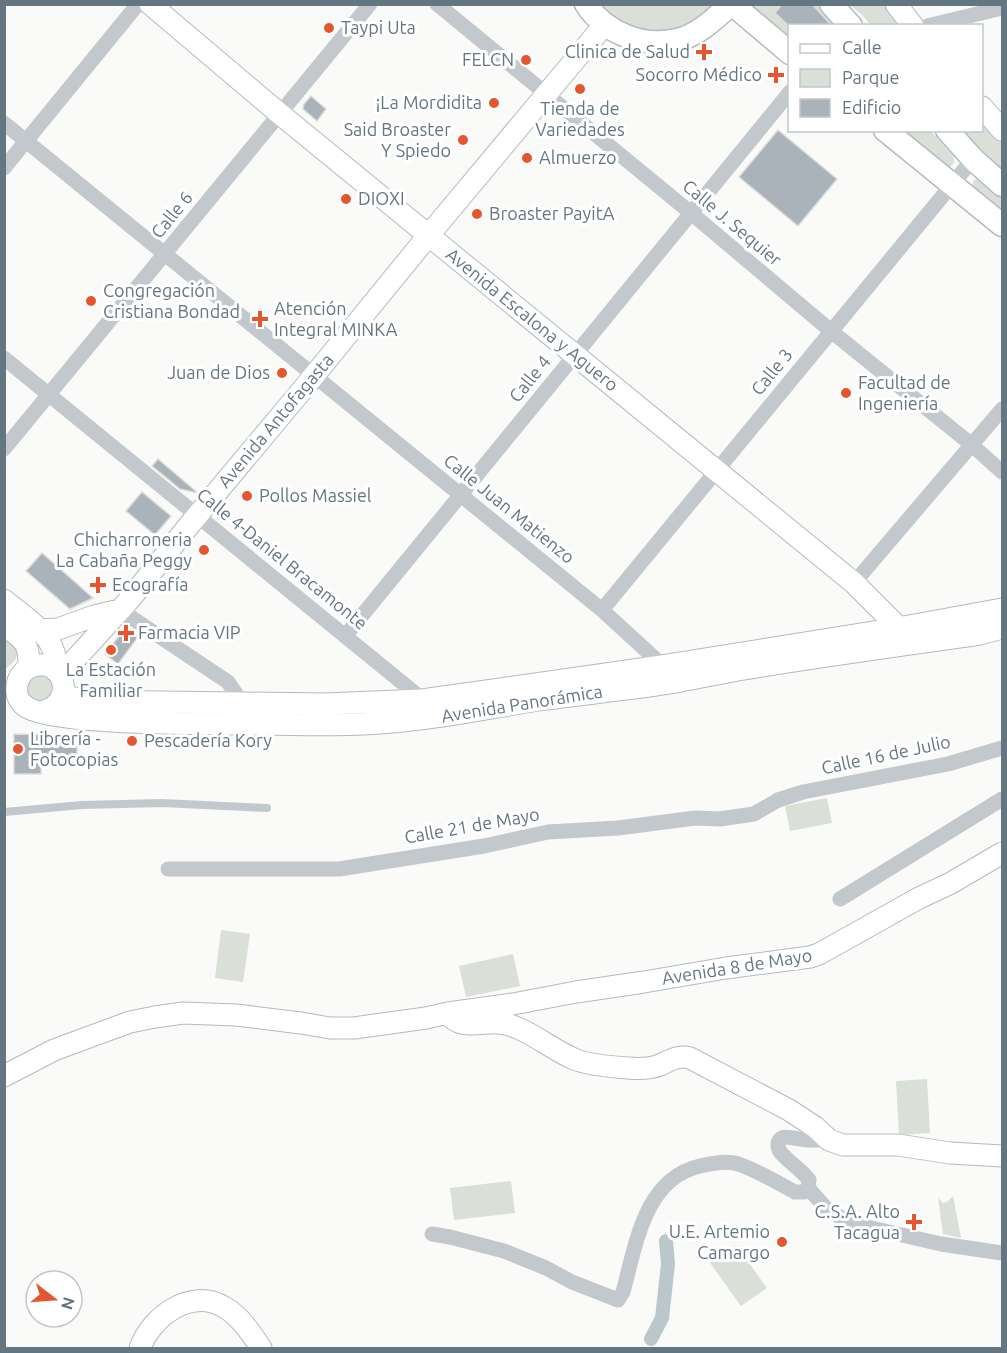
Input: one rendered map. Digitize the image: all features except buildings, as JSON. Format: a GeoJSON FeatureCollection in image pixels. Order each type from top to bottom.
{"type":"FeatureCollection","features":[{"type":"Feature","properties":{"kind":"main road"},"geometry":{"type":"LineString","coordinates":[[586,4],[593,15],[620,34],[655,43],[678,40],[699,30],[732,4],[788,52]]}},
{"type":"Feature","properties":{"kind":"main road"},"geometry":{"type":"LineString","coordinates":[[831,4],[849,24]]}},
{"type":"Feature","properties":{"kind":"main road"},"geometry":{"type":"LineString","coordinates":[[887,132],[1002,225]]}},
{"type":"Feature","properties":{"kind":"main road"},"geometry":{"type":"LineString","coordinates":[[949,132],[973,159],[1002,185]]}},
{"type":"Feature","properties":{"kind":"street"},"geometry":{"type":"LineString","coordinates":[[4,168],[103,55],[138,4]]}},
{"type":"Feature","properties":{"kind":"street","name":"Avenida Escalona y Aguero"},"geometry":{"type":"LineString","coordinates":[[150,4],[428,236],[854,583],[899,637]]}},
{"type":"Feature","properties":{"kind":"street","name":"Calle 6"},"geometry":{"type":"LineString","coordinates":[[4,449],[370,4]]}},
{"type":"Feature","properties":{"kind":"street","name":"Calle J. Sequier"},"geometry":{"type":"LineString","coordinates":[[437,4],[1002,472]]}},
{"type":"Feature","properties":{"kind":"street"},"geometry":{"type":"LineString","coordinates":[[896,4],[911,24]]}},
{"type":"Feature","properties":{"kind":"street"},"geometry":{"type":"LineString","coordinates":[[932,24],[962,11],[1002,8]]}},
{"type":"Feature","properties":{"kind":"street","name":"Avenida Antofagasta"},"geometry":{"type":"LineString","coordinates":[[60,681],[605,24]]}},
{"type":"Feature","properties":{"kind":"street","name":"Calle 4"},"geometry":{"type":"LineString","coordinates":[[346,635],[788,93]]}},
{"type":"Feature","properties":{"kind":"street"},"geometry":{"type":"LineString","coordinates":[[983,109],[1002,130]]}},
{"type":"Feature","properties":{"kind":"street","name":"Calle Juan Matienzo"},"geometry":{"type":"LineString","coordinates":[[4,123],[602,610],[665,674]]}},
{"type":"Feature","properties":{"kind":"street","name":"Calle 3"},"geometry":{"type":"LineString","coordinates":[[602,610],[973,159]]}},
{"type":"Feature","properties":{"kind":"street","name":"Calle 4-Daniel Bracamonte"},"geometry":{"type":"LineString","coordinates":[[4,358],[346,635],[424,709]]}},
{"type":"Feature","properties":{"kind":"street"},"geometry":{"type":"LineString","coordinates":[[854,583],[1002,409]]}},
{"type":"Feature","properties":{"kind":"street"},"geometry":{"type":"LineString","coordinates":[[4,600],[40,630],[48,639],[54,652],[60,681],[59,702],[46,711],[23,707],[17,692],[17,679],[29,649],[24,641],[4,625]]}},
{"type":"Feature","properties":{"kind":"street","name":"Avenida Panorámica"},"geometry":{"type":"LineString","coordinates":[[899,637],[1002,609]]}},
{"type":"Feature","properties":{"kind":"street"},"geometry":{"type":"LineString","coordinates":[[40,630],[58,629],[94,616],[120,610],[228,682],[236,693],[237,703]]}},
{"type":"Feature","properties":{"kind":"street","name":"Avenida Panorámica"},"geometry":{"type":"LineString","coordinates":[[60,681],[81,701],[237,703],[296,714],[333,725],[402,722],[424,709],[899,637],[980,633],[1002,628]]}},
{"type":"Feature","properties":{"kind":"street"},"geometry":{"type":"LineString","coordinates":[[17,679],[36,664],[44,664],[51,667],[60,681]]}},
{"type":"Feature","properties":{"kind":"street","name":"Avenida Panorámica"},"geometry":{"type":"LineString","coordinates":[[23,707],[76,718],[154,723],[296,714]]}},
{"type":"Feature","properties":{"kind":"street","name":"Calle 16 de Julio"},"geometry":{"type":"LineString","coordinates":[[778,800],[803,792],[948,764],[1002,748]]}},
{"type":"Feature","properties":{"kind":"street"},"geometry":{"type":"LineString","coordinates":[[840,899],[1002,799]]}},
{"type":"Feature","properties":{"kind":"street","name":"Calle 21 de Mayo"},"geometry":{"type":"LineString","coordinates":[[168,868],[339,869],[484,846],[548,832],[618,828],[695,818],[720,819],[754,814],[778,800]]}},
{"type":"Feature","properties":{"kind":"street","name":"Avenida 8 de Mayo"},"geometry":{"type":"LineString","coordinates":[[4,1076],[54,1050],[129,1022],[155,1017],[183,1013],[236,1015],[330,1028],[354,1028],[726,968],[810,957],[951,883],[1002,853]]}},
{"type":"Feature","properties":{"kind":"street"},"geometry":{"type":"LineString","coordinates":[[448,1013],[453,1019],[462,1023],[499,1023],[515,1027],[576,1060],[592,1063],[644,1069],[676,1058],[690,1058],[789,1110],[815,1127],[829,1140]]}},
{"type":"Feature","properties":{"kind":"street"},"geometry":{"type":"LineString","coordinates":[[432,1234],[504,1251],[618,1300],[623,1292],[645,1216],[666,1184],[694,1167],[725,1162],[741,1165],[795,1192],[804,1192],[808,1188],[809,1180],[780,1152],[778,1144],[783,1138],[829,1140],[843,1145],[898,1145],[950,1153],[1002,1156]]}},
{"type":"Feature","properties":{"kind":"street"},"geometry":{"type":"LineString","coordinates":[[808,1188],[826,1208],[862,1226],[941,1244],[1002,1253]]}},
{"type":"Feature","properties":{"kind":"street"},"geometry":{"type":"LineString","coordinates":[[140,1348],[144,1338],[163,1315],[193,1300],[210,1301],[223,1305],[236,1315],[261,1348]]}},
{"type":"Feature","properties":{"kind":"lane"},"geometry":{"type":"LineString","coordinates":[[4,812],[82,805],[162,803],[267,808]]}},
{"type":"Feature","properties":{"kind":"green space"},"geometry":{"type":"Polygon","coordinates":[[[749,4],[816,5],[838,24],[788,24],[788,39],[749,4]]]}},
{"type":"Feature","properties":{"kind":"green space"},"geometry":{"type":"Polygon","coordinates":[[[602,5],[712,5],[683,26],[658,30],[645,29],[621,21],[602,5]]]}},
{"type":"Feature","properties":{"kind":"green space"},"geometry":{"type":"Polygon","coordinates":[[[850,5],[884,5],[901,24],[870,24],[850,5]]]}},
{"type":"Feature","properties":{"kind":"green space"},"geometry":{"type":"Polygon","coordinates":[[[983,119],[1002,140],[1002,171],[964,132],[983,132],[983,119]]]}},
{"type":"Feature","properties":{"kind":"green space"},"geometry":{"type":"Polygon","coordinates":[[[900,132],[932,132],[954,157],[954,163],[949,168],[900,132]]]}},
{"type":"Feature","properties":{"kind":"green space"},"geometry":{"type":"Polygon","coordinates":[[[974,180],[985,180],[1002,196],[1002,213],[974,190],[972,186],[974,180]]]}},
{"type":"Feature","properties":{"kind":"green space"},"geometry":{"type":"Polygon","coordinates":[[[4,640],[17,652],[14,661],[5,669],[4,640]]]}},
{"type":"Feature","properties":{"kind":"green space"},"geometry":{"type":"Polygon","coordinates":[[[34,673],[50,675],[55,694],[39,704],[27,696],[27,681],[34,673]]]}},
{"type":"Feature","properties":{"kind":"green space"},"geometry":{"type":"Polygon","coordinates":[[[827,798],[832,823],[790,831],[785,806],[827,798]]]}},
{"type":"Feature","properties":{"kind":"green space"},"geometry":{"type":"Polygon","coordinates":[[[221,930],[250,934],[243,982],[215,978],[221,930]]]}},
{"type":"Feature","properties":{"kind":"green space"},"geometry":{"type":"Polygon","coordinates":[[[513,954],[520,986],[466,997],[459,966],[513,954]]]}},
{"type":"Feature","properties":{"kind":"green space"},"geometry":{"type":"Polygon","coordinates":[[[927,1079],[930,1133],[899,1135],[896,1081],[927,1079]]]}},
{"type":"Feature","properties":{"kind":"green space"},"geometry":{"type":"Polygon","coordinates":[[[511,1181],[515,1213],[454,1220],[450,1188],[511,1181]]]}},
{"type":"Feature","properties":{"kind":"green space"},"geometry":{"type":"Polygon","coordinates":[[[953,1196],[961,1238],[943,1234],[938,1198],[943,1203],[953,1196]]]}},
{"type":"Feature","properties":{"kind":"green space"},"geometry":{"type":"Polygon","coordinates":[[[736,1245],[767,1288],[741,1306],[710,1263],[736,1245]]]}},
{"type":"Feature","properties":{"kind":"waterway"},"geometry":{"type":"LineString","coordinates":[[651,1339],[662,1318],[668,1264],[666,1241]]}},
{"type":"Feature","properties":{"kind":"place","name":"Taypi Uta"},"geometry":{"type":"Point","coordinates":[329,28]}},
{"type":"Feature","properties":{"kind":"place","name":"Clinica de Salud"},"geometry":{"type":"Point","coordinates":[704,52]}},
{"type":"Feature","properties":{"kind":"place","name":"FELCN"},"geometry":{"type":"Point","coordinates":[526,60]}},
{"type":"Feature","properties":{"kind":"place","name":"Socorro Médico"},"geometry":{"type":"Point","coordinates":[776,75]}},
{"type":"Feature","properties":{"kind":"place","name":"Tienda de Variedades"},"geometry":{"type":"Point","coordinates":[580,89]}},
{"type":"Feature","properties":{"kind":"place","name":"¡La Mordidita"},"geometry":{"type":"Point","coordinates":[494,103]}},
{"type":"Feature","properties":{"kind":"place","name":"Said Broaster Y Spiedo"},"geometry":{"type":"Point","coordinates":[463,140]}},
{"type":"Feature","properties":{"kind":"place","name":"Almuerzo"},"geometry":{"type":"Point","coordinates":[527,158]}},
{"type":"Feature","properties":{"kind":"place","name":"DIOXI"},"geometry":{"type":"Point","coordinates":[346,199]}},
{"type":"Feature","properties":{"kind":"place","name":"Broaster PayitA"},"geometry":{"type":"Point","coordinates":[477,214]}},
{"type":"Feature","properties":{"kind":"place","name":"Congregación Cristiana Bondad"},"geometry":{"type":"Point","coordinates":[91,301]}},
{"type":"Feature","properties":{"kind":"place","name":"Atención Integral MINKA"},"geometry":{"type":"Point","coordinates":[260,319]}},
{"type":"Feature","properties":{"kind":"place","name":"Juan de Dios"},"geometry":{"type":"Point","coordinates":[282,373]}},
{"type":"Feature","properties":{"kind":"place","name":"Facultad de Ingeniería"},"geometry":{"type":"Point","coordinates":[846,393]}},
{"type":"Feature","properties":{"kind":"place","name":"Pollos Massiel"},"geometry":{"type":"Point","coordinates":[247,496]}},
{"type":"Feature","properties":{"kind":"place","name":"Chicharroneria La Cabaña Peggy"},"geometry":{"type":"Point","coordinates":[204,550]}},
{"type":"Feature","properties":{"kind":"place","name":"Ecografía"},"geometry":{"type":"Point","coordinates":[98,585]}},
{"type":"Feature","properties":{"kind":"place","name":"Farmacia VIP"},"geometry":{"type":"Point","coordinates":[126,633]}},
{"type":"Feature","properties":{"kind":"place","name":"La Estación Familiar"},"geometry":{"type":"Point","coordinates":[111,650]}},
{"type":"Feature","properties":{"kind":"place","name":"Pescadería Kory"},"geometry":{"type":"Point","coordinates":[132,741]}},
{"type":"Feature","properties":{"kind":"place","name":"Librería - Fotocopias"},"geometry":{"type":"Point","coordinates":[18,749]}},
{"type":"Feature","properties":{"kind":"place","name":"C.S.A. Alto Tacagua"},"geometry":{"type":"Point","coordinates":[914,1222]}},
{"type":"Feature","properties":{"kind":"place","name":"U.E. Artemio Camargo"},"geometry":{"type":"Point","coordinates":[782,1242]}}]}
